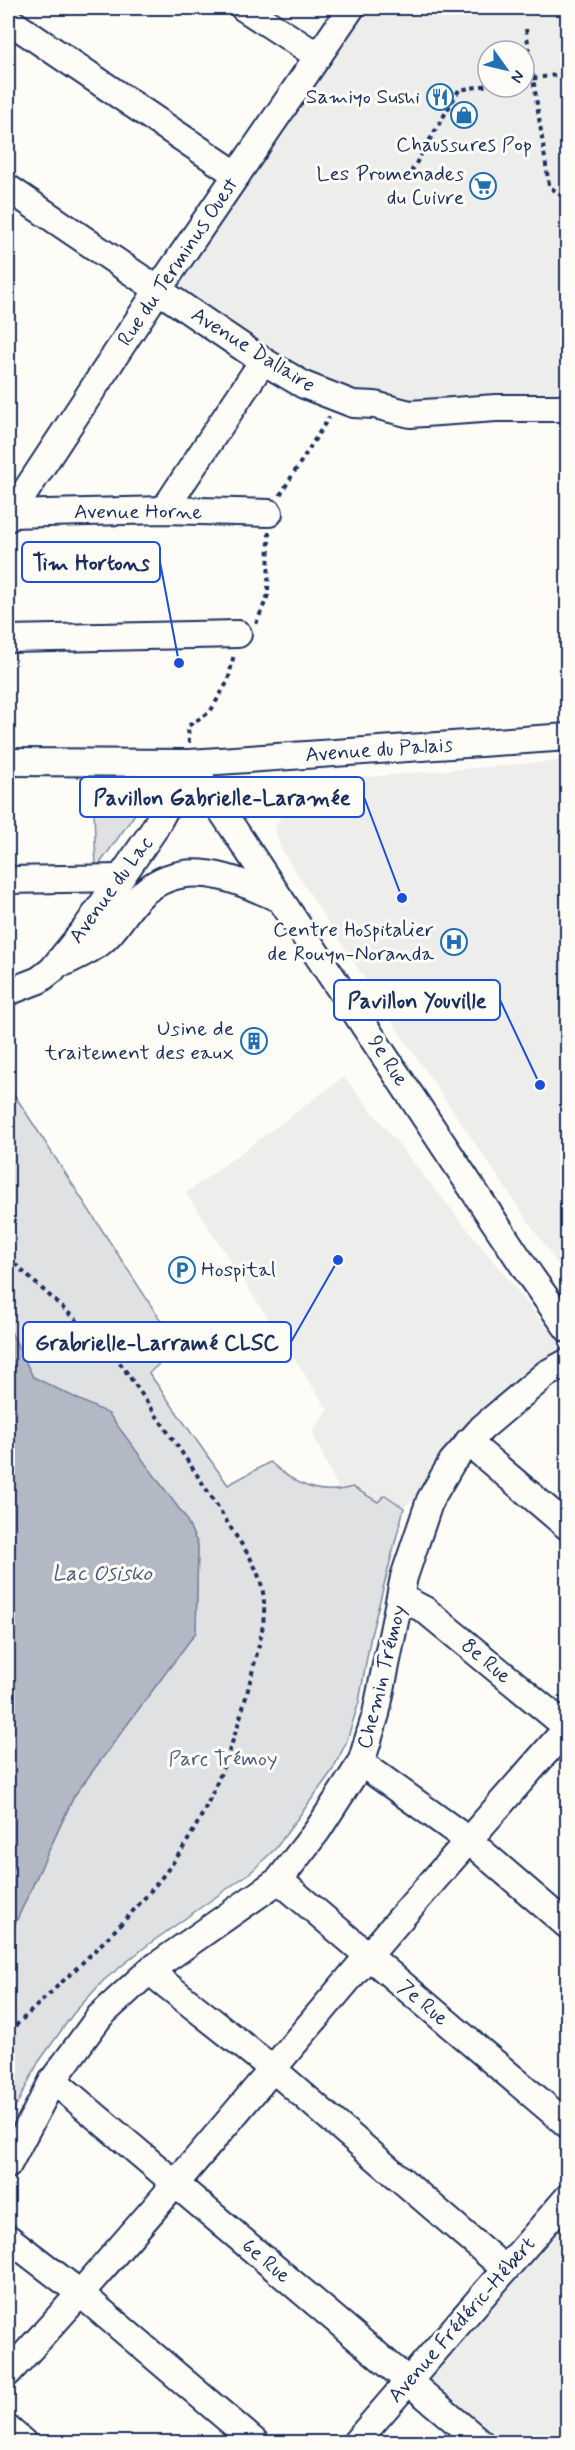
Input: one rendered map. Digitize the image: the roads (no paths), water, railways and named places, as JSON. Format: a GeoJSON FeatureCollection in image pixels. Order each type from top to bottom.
{"type":"FeatureCollection","features":[{"type":"Feature","properties":{"kind":"street"},"geometry":{"type":"LineString","coordinates":[[244,8],[318,56]]}},
{"type":"Feature","properties":{"kind":"street","name":"Rue du Terminus Ouest"},"geometry":{"type":"LineString","coordinates":[[8,515],[158,290],[351,8]]}},
{"type":"Feature","properties":{"kind":"street"},"geometry":{"type":"LineString","coordinates":[[8,20],[237,174]]}},
{"type":"Feature","properties":{"kind":"street","name":"Avenue Dallaire"},"geometry":{"type":"LineString","coordinates":[[8,188],[263,361],[304,385],[353,404],[375,405],[411,414],[496,408],[567,408]]}},
{"type":"Feature","properties":{"kind":"street"},"geometry":{"type":"LineString","coordinates":[[164,510],[263,361]]}},
{"type":"Feature","properties":{"kind":"street","name":"Avenue Horne"},"geometry":{"type":"LineString","coordinates":[[8,515],[164,510],[269,513]]}},
{"type":"Feature","properties":{"kind":"street"},"geometry":{"type":"LineString","coordinates":[[8,639],[238,634]]}},
{"type":"Feature","properties":{"kind":"street","name":"Avenue du Palais"},"geometry":{"type":"LineString","coordinates":[[8,762],[190,763],[567,737]]}},
{"type":"Feature","properties":{"kind":"street","name":"Avenue du Lac"},"geometry":{"type":"LineString","coordinates":[[8,992],[39,980],[52,970],[86,928],[153,831],[190,763]]}},
{"type":"Feature","properties":{"kind":"street","name":"9e Rue"},"geometry":{"type":"LineString","coordinates":[[190,763],[567,1329]]}},
{"type":"Feature","properties":{"kind":"street"},"geometry":{"type":"LineString","coordinates":[[52,970],[102,941],[143,893],[172,876],[201,872],[239,880],[280,898]]}},
{"type":"Feature","properties":{"kind":"street"},"geometry":{"type":"LineString","coordinates":[[8,880],[120,878]]}},
{"type":"Feature","properties":{"kind":"street","name":"Chemin Trémoy"},"geometry":{"type":"LineString","coordinates":[[8,2164],[53,2080],[100,2016],[149,1971],[279,1880],[317,1831],[361,1763],[376,1714],[402,1598],[404,1577],[430,1500],[452,1462],[468,1442],[546,1374],[567,1362]]}},
{"type":"Feature","properties":{"kind":"street"},"geometry":{"type":"LineString","coordinates":[[468,1442],[567,1527]]}},
{"type":"Feature","properties":{"kind":"street","name":"8e Rue"},"geometry":{"type":"LineString","coordinates":[[402,1598],[425,1610],[567,1728]]}},
{"type":"Feature","properties":{"kind":"street"},"geometry":{"type":"LineString","coordinates":[[8,2373],[176,2185],[368,1956],[567,1728]]}},
{"type":"Feature","properties":{"kind":"street"},"geometry":{"type":"LineString","coordinates":[[361,1763],[468,1840],[567,1926]]}},
{"type":"Feature","properties":{"kind":"street","name":"7e Rue"},"geometry":{"type":"LineString","coordinates":[[279,1880],[567,2125]]}},
{"type":"Feature","properties":{"kind":"street"},"geometry":{"type":"LineString","coordinates":[[149,1971],[274,2070],[505,2269]]}},
{"type":"Feature","properties":{"kind":"street","name":"6e Rue"},"geometry":{"type":"LineString","coordinates":[[53,2080],[480,2442]]}},
{"type":"Feature","properties":{"kind":"street","name":"Avenue Frédéric-Hébert"},"geometry":{"type":"LineString","coordinates":[[356,2442],[567,2197]]}},
{"type":"Feature","properties":{"kind":"street"},"geometry":{"type":"LineString","coordinates":[[8,2238],[81,2294],[255,2442]]}},
{"type":"Feature","properties":{"kind":"street"},"geometry":{"type":"LineString","coordinates":[[8,2429],[23,2442]]}},
{"type":"Feature","properties":{"kind":"water","name":"Lac Osisko"},"geometry":{"type":"Polygon","coordinates":[[[8,1326],[33,1377],[109,1414],[185,1517],[198,1545],[196,1632],[74,1796],[8,1939],[8,1326]]]}},
{"type":"Feature","properties":{"kind":"place","name":"Samiyo Sushi"},"geometry":{"type":"Point","coordinates":[440,97]}},
{"type":"Feature","properties":{"kind":"place","name":"Chaussures Pop"},"geometry":{"type":"Point","coordinates":[464,115]}},
{"type":"Feature","properties":{"kind":"place","name":"Les Promenades du Cuivre"},"geometry":{"type":"Point","coordinates":[483,186]}},
{"type":"Feature","properties":{"kind":"place","name":"Tim Hortons"},"geometry":{"type":"Point","coordinates":[179,663]}},
{"type":"Feature","properties":{"kind":"place","name":"Pavillon Gabrielle-Laramée"},"geometry":{"type":"Point","coordinates":[402,898]}},
{"type":"Feature","properties":{"kind":"place","name":"Centre Hospitalier de Rouyn-Noranda"},"geometry":{"type":"Point","coordinates":[454,942]}},
{"type":"Feature","properties":{"kind":"place","name":"Usine de traitement des eaux"},"geometry":{"type":"Point","coordinates":[254,1041]}},
{"type":"Feature","properties":{"kind":"place","name":"Pavillon Youville"},"geometry":{"type":"Point","coordinates":[540,1085]}},
{"type":"Feature","properties":{"kind":"place","name":"Grabrielle-Larramé CLSC"},"geometry":{"type":"Point","coordinates":[338,1260]}},
{"type":"Feature","properties":{"kind":"place","name":"Hospital"},"geometry":{"type":"Point","coordinates":[182,1270]}},
{"type":"Feature","properties":{"kind":"park label","name":"Parc Trémoy"},"geometry":{"type":"Point","coordinates":[223,1759]}}]}
